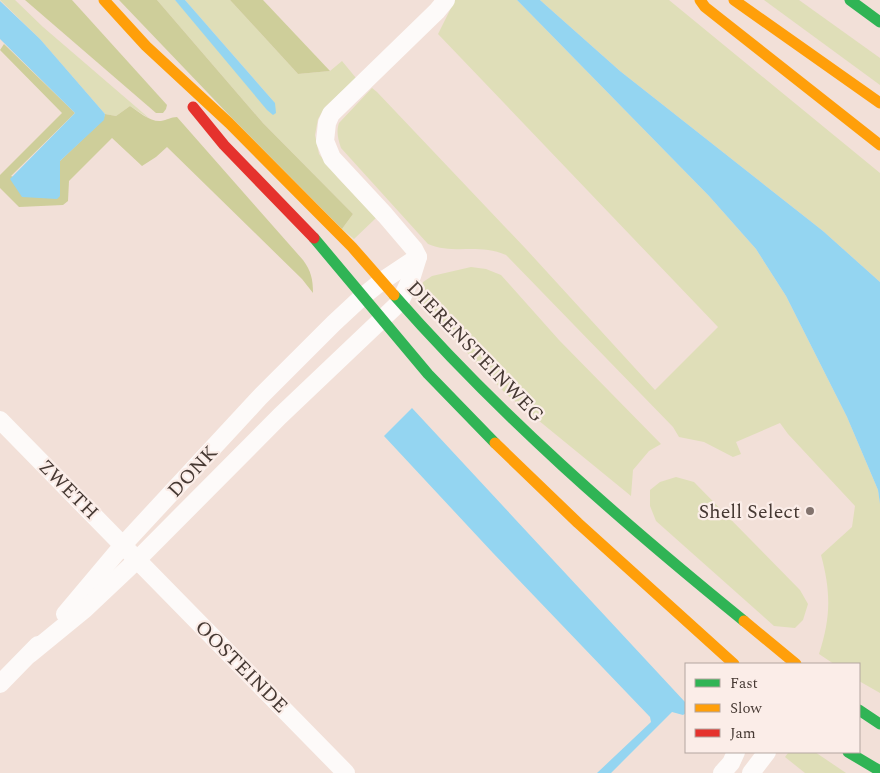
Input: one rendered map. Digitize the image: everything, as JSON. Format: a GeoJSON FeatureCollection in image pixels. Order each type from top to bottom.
{"type":"FeatureCollection","features":[{"type":"Feature","properties":{"kind":"main road","name":"DIERENSTEINWEG"},"geometry":{"type":"LineString","coordinates":[[104,0],[146,46],[229,123],[352,247],[429,335],[573,477],[648,543],[795,663]]}},
{"type":"Feature","properties":{"kind":"main road"},"geometry":{"type":"LineString","coordinates":[[700,0],[706,7],[880,145]]}},
{"type":"Feature","properties":{"kind":"main road"},"geometry":{"type":"LineString","coordinates":[[734,0],[880,102]]}},
{"type":"Feature","properties":{"kind":"main road"},"geometry":{"type":"LineString","coordinates":[[850,0],[880,22]]}},
{"type":"Feature","properties":{"kind":"main road","name":"DIERENSTEINWEG"},"geometry":{"type":"LineString","coordinates":[[146,46],[202,120],[262,187],[324,251],[427,372],[522,470],[615,558],[733,663]]}},
{"type":"Feature","properties":{"kind":"main road"},"geometry":{"type":"LineString","coordinates":[[860,711],[880,724]]}},
{"type":"Feature","properties":{"kind":"main road"},"geometry":{"type":"LineString","coordinates":[[850,753],[880,771]]}},
{"type":"Feature","properties":{"kind":"street"},"geometry":{"type":"LineString","coordinates":[[400,302],[418,257],[414,249],[385,215],[332,158],[325,141],[325,132],[331,114],[446,0]]}},
{"type":"Feature","properties":{"kind":"street","name":"DONK"},"geometry":{"type":"LineString","coordinates":[[0,684],[30,654],[123,545],[259,398],[362,297],[418,257]]}},
{"type":"Feature","properties":{"kind":"street","name":"DONK"},"geometry":{"type":"LineString","coordinates":[[30,654],[85,609],[137,560],[280,416],[400,302]]}},
{"type":"Feature","properties":{"kind":"street","name":"ZWETH"},"geometry":{"type":"LineString","coordinates":[[0,420],[137,560]]}},
{"type":"Feature","properties":{"kind":"street","name":"OOSTEINDE"},"geometry":{"type":"LineString","coordinates":[[137,560],[346,773]]}},
{"type":"Feature","properties":{"kind":"street"},"geometry":{"type":"LineString","coordinates":[[722,773],[731,763],[736,753]]}},
{"type":"Feature","properties":{"kind":"street"},"geometry":{"type":"LineString","coordinates":[[751,773],[766,753]]}},
{"type":"Feature","properties":{"kind":"green space"},"geometry":{"type":"Polygon","coordinates":[[[0,0],[15,0],[43,27],[150,119],[130,106],[116,116],[105,114],[40,39],[0,0]]]}},
{"type":"Feature","properties":{"kind":"green space"},"geometry":{"type":"Polygon","coordinates":[[[25,0],[72,0],[167,105],[163,113],[156,113],[25,0]]]}},
{"type":"Feature","properties":{"kind":"green space"},"geometry":{"type":"Polygon","coordinates":[[[119,0],[157,0],[263,123],[353,214],[342,229],[229,115],[119,0]]]}},
{"type":"Feature","properties":{"kind":"green space"},"geometry":{"type":"Polygon","coordinates":[[[157,0],[175,0],[275,103],[185,0],[230,0],[298,74],[330,71],[342,61],[356,78],[325,107],[318,119],[315,135],[319,154],[338,178],[376,218],[354,239],[342,229],[353,214],[263,123],[157,0]]]}},
{"type":"Feature","properties":{"kind":"green space"},"geometry":{"type":"Polygon","coordinates":[[[230,0],[263,0],[330,71],[298,74],[230,0]]]}},
{"type":"Feature","properties":{"kind":"green space"},"geometry":{"type":"Polygon","coordinates":[[[455,0],[517,0],[709,196],[756,249],[786,296],[847,417],[878,490],[880,504],[880,693],[860,682],[860,663],[832,663],[819,654],[828,616],[827,581],[821,555],[852,527],[855,506],[780,423],[736,442],[741,454],[733,457],[704,442],[679,437],[673,427],[506,255],[486,250],[447,249],[428,244],[341,148],[338,136],[339,123],[372,88],[526,249],[655,390],[718,327],[438,34],[455,0]]]}},
{"type":"Feature","properties":{"kind":"green space"},"geometry":{"type":"Polygon","coordinates":[[[540,0],[669,0],[880,173],[880,282],[823,231],[620,71],[540,0]]]}},
{"type":"Feature","properties":{"kind":"green space"},"geometry":{"type":"Polygon","coordinates":[[[764,0],[799,0],[880,58],[880,85],[764,0]]]}},
{"type":"Feature","properties":{"kind":"green space"},"geometry":{"type":"Polygon","coordinates":[[[4,44],[75,113],[11,176],[60,196],[60,161],[103,120],[105,114],[116,116],[130,106],[157,121],[177,117],[303,260],[311,275],[313,293],[302,279],[167,147],[142,166],[112,138],[69,181],[68,201],[63,205],[19,207],[0,188],[0,175],[62,113],[0,50],[4,44]]]}},
{"type":"Feature","properties":{"kind":"green space"},"geometry":{"type":"Polygon","coordinates":[[[471,267],[486,269],[501,275],[559,340],[661,444],[649,451],[633,470],[631,496],[505,393],[418,300],[423,282],[432,276],[471,267]]]}},
{"type":"Feature","properties":{"kind":"green space"},"geometry":{"type":"Polygon","coordinates":[[[676,477],[694,482],[800,590],[808,604],[803,620],[795,628],[774,626],[656,521],[650,506],[650,490],[660,482],[676,477]]]}},
{"type":"Feature","properties":{"kind":"green space"},"geometry":{"type":"Polygon","coordinates":[[[788,753],[816,753],[846,773],[805,773],[785,757],[788,753]]]}},
{"type":"Feature","properties":{"kind":"water"},"geometry":{"type":"Polygon","coordinates":[[[175,0],[185,0],[275,103],[276,113],[273,115],[267,110],[175,0]]]}},
{"type":"Feature","properties":{"kind":"water"},"geometry":{"type":"Polygon","coordinates":[[[517,0],[540,0],[620,71],[823,231],[880,282],[880,504],[878,490],[847,417],[786,296],[756,249],[709,196],[517,0]]]}},
{"type":"Feature","properties":{"kind":"water"},"geometry":{"type":"Polygon","coordinates":[[[0,1],[40,39],[105,114],[104,120],[60,161],[60,196],[57,199],[22,197],[10,179],[75,113],[0,39],[0,1]]]}},
{"type":"Feature","properties":{"kind":"water"},"geometry":{"type":"Polygon","coordinates":[[[412,408],[685,702],[685,714],[683,715],[672,712],[611,773],[597,773],[651,722],[650,717],[384,436],[412,408]]]}},
{"type":"Feature","properties":{"kind":"traffic: fast"},"geometry":{"type":"LineString","coordinates":[[850,0],[880,22]]}},
{"type":"Feature","properties":{"kind":"traffic: fast"},"geometry":{"type":"LineString","coordinates":[[314,238],[428,374],[495,443]]}},
{"type":"Feature","properties":{"kind":"traffic: fast"},"geometry":{"type":"LineString","coordinates":[[394,295],[476,383],[563,466],[652,545],[744,621]]}},
{"type":"Feature","properties":{"kind":"traffic: fast"},"geometry":{"type":"LineString","coordinates":[[860,711],[880,724]]}},
{"type":"Feature","properties":{"kind":"traffic: fast"},"geometry":{"type":"LineString","coordinates":[[850,753],[880,771]]}},
{"type":"Feature","properties":{"kind":"traffic: slow"},"geometry":{"type":"LineString","coordinates":[[104,0],[146,46],[229,123],[352,247],[394,295]]}},
{"type":"Feature","properties":{"kind":"traffic: slow"},"geometry":{"type":"LineString","coordinates":[[700,0],[705,7],[880,145]]}},
{"type":"Feature","properties":{"kind":"traffic: slow"},"geometry":{"type":"LineString","coordinates":[[734,0],[880,103]]}},
{"type":"Feature","properties":{"kind":"traffic: slow"},"geometry":{"type":"LineString","coordinates":[[495,443],[578,523],[733,663]]}},
{"type":"Feature","properties":{"kind":"traffic: slow"},"geometry":{"type":"LineString","coordinates":[[744,621],[795,663]]}},
{"type":"Feature","properties":{"kind":"traffic: jam"},"geometry":{"type":"LineString","coordinates":[[193,107],[224,145],[314,238]]}},
{"type":"Feature","properties":{"kind":"place","name":"Shell Select"},"geometry":{"type":"Point","coordinates":[810,511]}}]}
